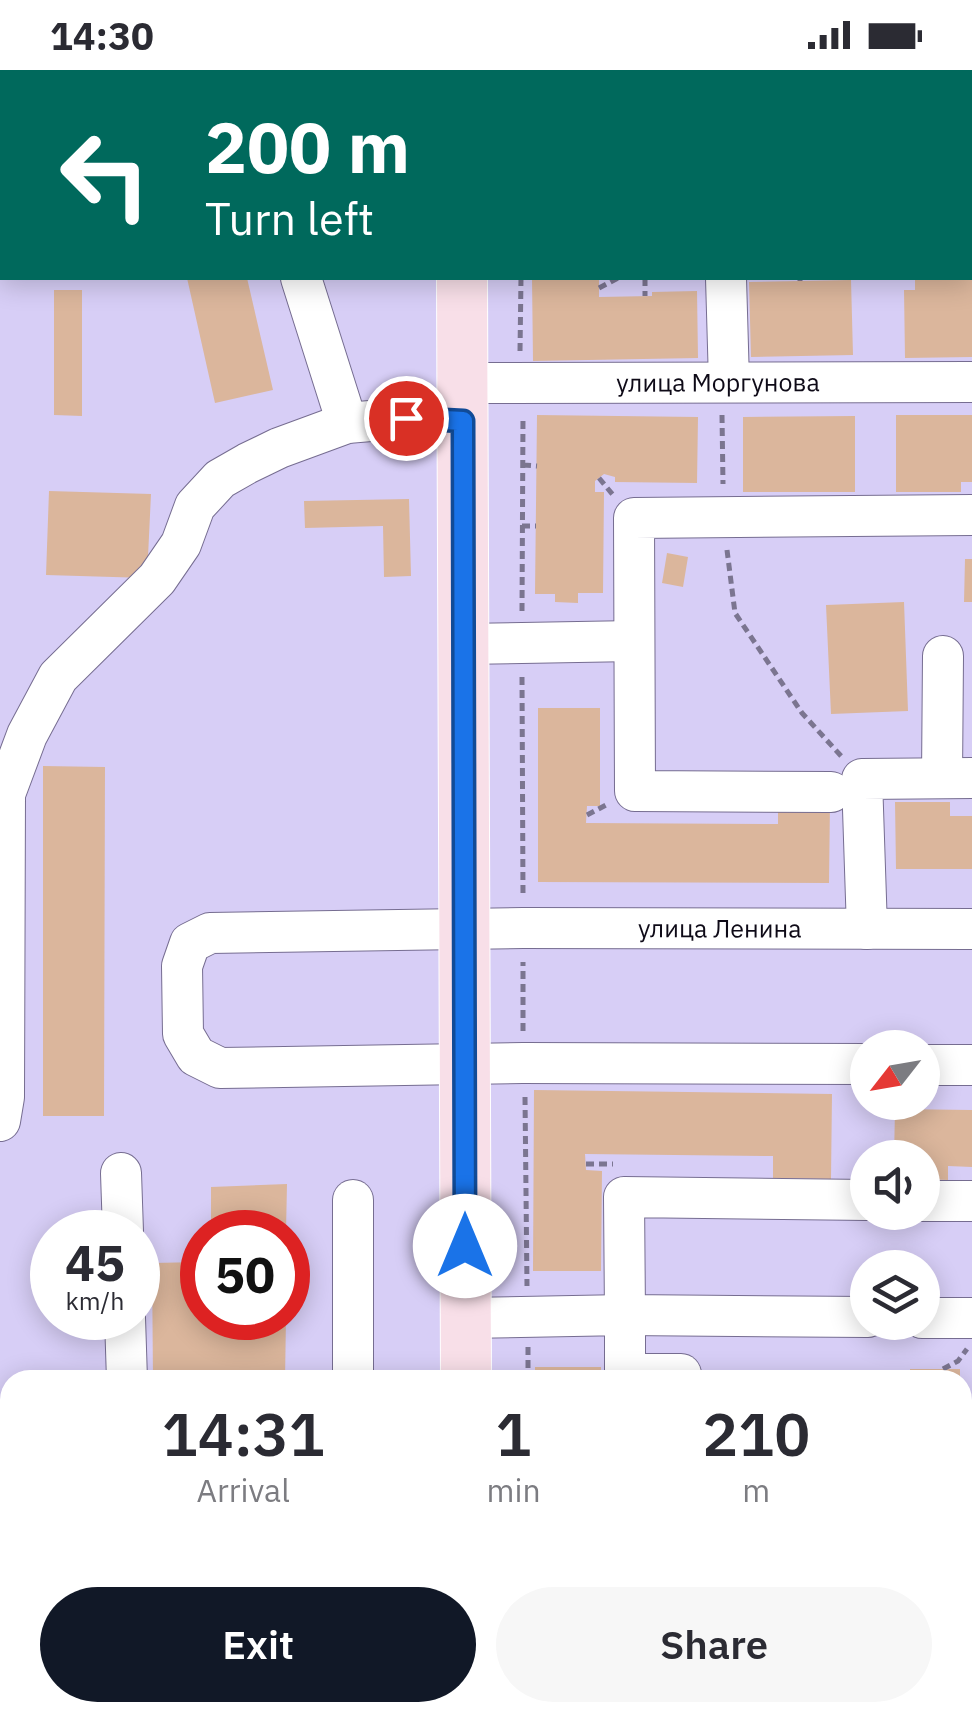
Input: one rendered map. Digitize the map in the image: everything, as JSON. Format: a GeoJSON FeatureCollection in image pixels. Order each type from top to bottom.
{"type":"FeatureCollection","features":[{"type":"Feature","properties":{"kind":"main road"},"geometry":{"type":"LineString","coordinates":[[462,280],[466,1370]]}},
{"type":"Feature","properties":{"kind":"street"},"geometry":{"type":"LineString","coordinates":[[303,280],[347,423]]}},
{"type":"Feature","properties":{"kind":"street"},"geometry":{"type":"LineString","coordinates":[[726,280],[726,395]]}},
{"type":"Feature","properties":{"kind":"street","name":"улица Моргунова"},"geometry":{"type":"LineString","coordinates":[[0,1121],[4,1097],[5,794],[27,735],[58,677],[156,579],[180,544],[195,506],[220,479],[280,448],[347,423],[406,418],[463,402],[726,395],[972,382]]}},
{"type":"Feature","properties":{"kind":"street"},"geometry":{"type":"LineString","coordinates":[[943,656],[957,778],[846,786],[635,791],[634,518],[972,515]]}},
{"type":"Feature","properties":{"kind":"street"},"geometry":{"type":"LineString","coordinates":[[463,644],[634,641]]}},
{"type":"Feature","properties":{"kind":"street"},"geometry":{"type":"LineString","coordinates":[[846,786],[867,929]]}},
{"type":"Feature","properties":{"kind":"street","name":"улица Ленина"},"geometry":{"type":"LineString","coordinates":[[466,1065],[220,1068],[196,1056],[183,1034],[182,966],[190,943],[210,933],[466,929],[523,910],[867,929],[972,928]]}},
{"type":"Feature","properties":{"kind":"street"},"geometry":{"type":"LineString","coordinates":[[466,1065],[850,1064]]}},
{"type":"Feature","properties":{"kind":"street"},"geometry":{"type":"LineString","coordinates":[[940,1064],[972,1065]]}},
{"type":"Feature","properties":{"kind":"street"},"geometry":{"type":"LineString","coordinates":[[122,1172],[123,1210]]}},
{"type":"Feature","properties":{"kind":"street"},"geometry":{"type":"LineString","coordinates":[[625,1370],[624,1197],[850,1200]]}},
{"type":"Feature","properties":{"kind":"street"},"geometry":{"type":"LineString","coordinates":[[353,1200],[353,1370]]}},
{"type":"Feature","properties":{"kind":"street"},"geometry":{"type":"LineString","coordinates":[[940,1201],[972,1202]]}},
{"type":"Feature","properties":{"kind":"street"},"geometry":{"type":"LineString","coordinates":[[465,1318],[850,1318]]}},
{"type":"Feature","properties":{"kind":"street"},"geometry":{"type":"LineString","coordinates":[[940,1318],[972,1318]]}},
{"type":"Feature","properties":{"kind":"street"},"geometry":{"type":"LineString","coordinates":[[126,1340],[127,1370]]}},
{"type":"Feature","properties":{"kind":"path"},"geometry":{"type":"LineString","coordinates":[[599,288],[614,280]]}},
{"type":"Feature","properties":{"kind":"path"},"geometry":{"type":"LineString","coordinates":[[644,280],[645,296]]}},
{"type":"Feature","properties":{"kind":"path"},"geometry":{"type":"LineString","coordinates":[[726,395],[724,517],[734,613],[846,786]]}},
{"type":"Feature","properties":{"kind":"path"},"geometry":{"type":"LineString","coordinates":[[523,465],[536,466]]}},
{"type":"Feature","properties":{"kind":"path"},"geometry":{"type":"LineString","coordinates":[[522,526],[536,526]]}},
{"type":"Feature","properties":{"kind":"path"},"geometry":{"type":"LineString","coordinates":[[523,910],[528,1370]]}},
{"type":"Feature","properties":{"kind":"building"},"geometry":{"type":"Polygon","coordinates":[[[187,280],[247,280],[273,390],[215,403],[187,280]]]}},
{"type":"Feature","properties":{"kind":"building"},"geometry":{"type":"Polygon","coordinates":[[[532,280],[599,280],[599,297],[697,291],[698,358],[533,361],[532,280]]]}},
{"type":"Feature","properties":{"kind":"building"},"geometry":{"type":"Polygon","coordinates":[[[851,280],[853,355],[751,357],[749,282],[851,280]]]}},
{"type":"Feature","properties":{"kind":"building"},"geometry":{"type":"Polygon","coordinates":[[[915,280],[972,280],[972,357],[905,358],[904,290],[915,290],[915,280]]]}},
{"type":"Feature","properties":{"kind":"building"},"geometry":{"type":"Polygon","coordinates":[[[54,290],[82,290],[82,416],[54,415],[54,290]]]}},
{"type":"Feature","properties":{"kind":"building"},"geometry":{"type":"Polygon","coordinates":[[[537,415],[698,417],[697,483],[615,482],[615,477],[604,474],[595,481],[595,492],[604,492],[603,593],[578,593],[578,603],[555,602],[555,594],[535,594],[537,415]]]}},
{"type":"Feature","properties":{"kind":"building"},"geometry":{"type":"Polygon","coordinates":[[[896,415],[972,415],[972,482],[961,482],[961,492],[896,492],[896,415]]]}},
{"type":"Feature","properties":{"kind":"building"},"geometry":{"type":"Polygon","coordinates":[[[855,416],[855,492],[743,492],[743,417],[855,416]]]}},
{"type":"Feature","properties":{"kind":"building"},"geometry":{"type":"Polygon","coordinates":[[[49,491],[151,494],[147,578],[46,575],[49,491]]]}},
{"type":"Feature","properties":{"kind":"building"},"geometry":{"type":"Polygon","coordinates":[[[409,499],[411,576],[384,577],[383,526],[305,528],[304,501],[409,499]]]}},
{"type":"Feature","properties":{"kind":"building"},"geometry":{"type":"Polygon","coordinates":[[[667,553],[688,557],[683,587],[662,583],[667,553]]]}},
{"type":"Feature","properties":{"kind":"building"},"geometry":{"type":"Polygon","coordinates":[[[965,559],[972,559],[972,602],[964,602],[965,559]]]}},
{"type":"Feature","properties":{"kind":"building"},"geometry":{"type":"Polygon","coordinates":[[[904,602],[908,711],[831,714],[826,605],[904,602]]]}},
{"type":"Feature","properties":{"kind":"building"},"geometry":{"type":"Polygon","coordinates":[[[538,708],[600,708],[600,806],[587,806],[586,823],[778,824],[778,802],[830,802],[829,883],[538,882],[538,708]]]}},
{"type":"Feature","properties":{"kind":"building"},"geometry":{"type":"Polygon","coordinates":[[[43,766],[105,767],[104,1116],[43,1116],[43,766]]]}},
{"type":"Feature","properties":{"kind":"building"},"geometry":{"type":"Polygon","coordinates":[[[895,802],[950,802],[950,816],[972,816],[972,869],[896,869],[895,802]]]}},
{"type":"Feature","properties":{"kind":"building"},"geometry":{"type":"Polygon","coordinates":[[[534,1090],[832,1094],[831,1179],[773,1178],[773,1156],[585,1154],[586,1170],[602,1171],[601,1271],[533,1271],[534,1090]]]}},
{"type":"Feature","properties":{"kind":"building"},"geometry":{"type":"Polygon","coordinates":[[[940,1110],[972,1110],[972,1167],[948,1166],[948,1180],[940,1180],[940,1140],[894,1140],[895,1120],[940,1120],[940,1110]]]}},
{"type":"Feature","properties":{"kind":"building"},"geometry":{"type":"Polygon","coordinates":[[[287,1184],[286,1210],[211,1210],[211,1187],[287,1184]]]}},
{"type":"Feature","properties":{"kind":"building"},"geometry":{"type":"Polygon","coordinates":[[[180,1262],[180,1340],[286,1340],[285,1370],[153,1370],[153,1340],[160,1340],[160,1263],[180,1262]]]}},
{"type":"Feature","properties":{"kind":"building"},"geometry":{"type":"Polygon","coordinates":[[[535,1367],[601,1367],[601,1370],[535,1367]]]}},
{"type":"Feature","properties":{"kind":"route"},"geometry":{"type":"LineString","coordinates":[[406,418],[463,421],[465,1246]]}}]}
